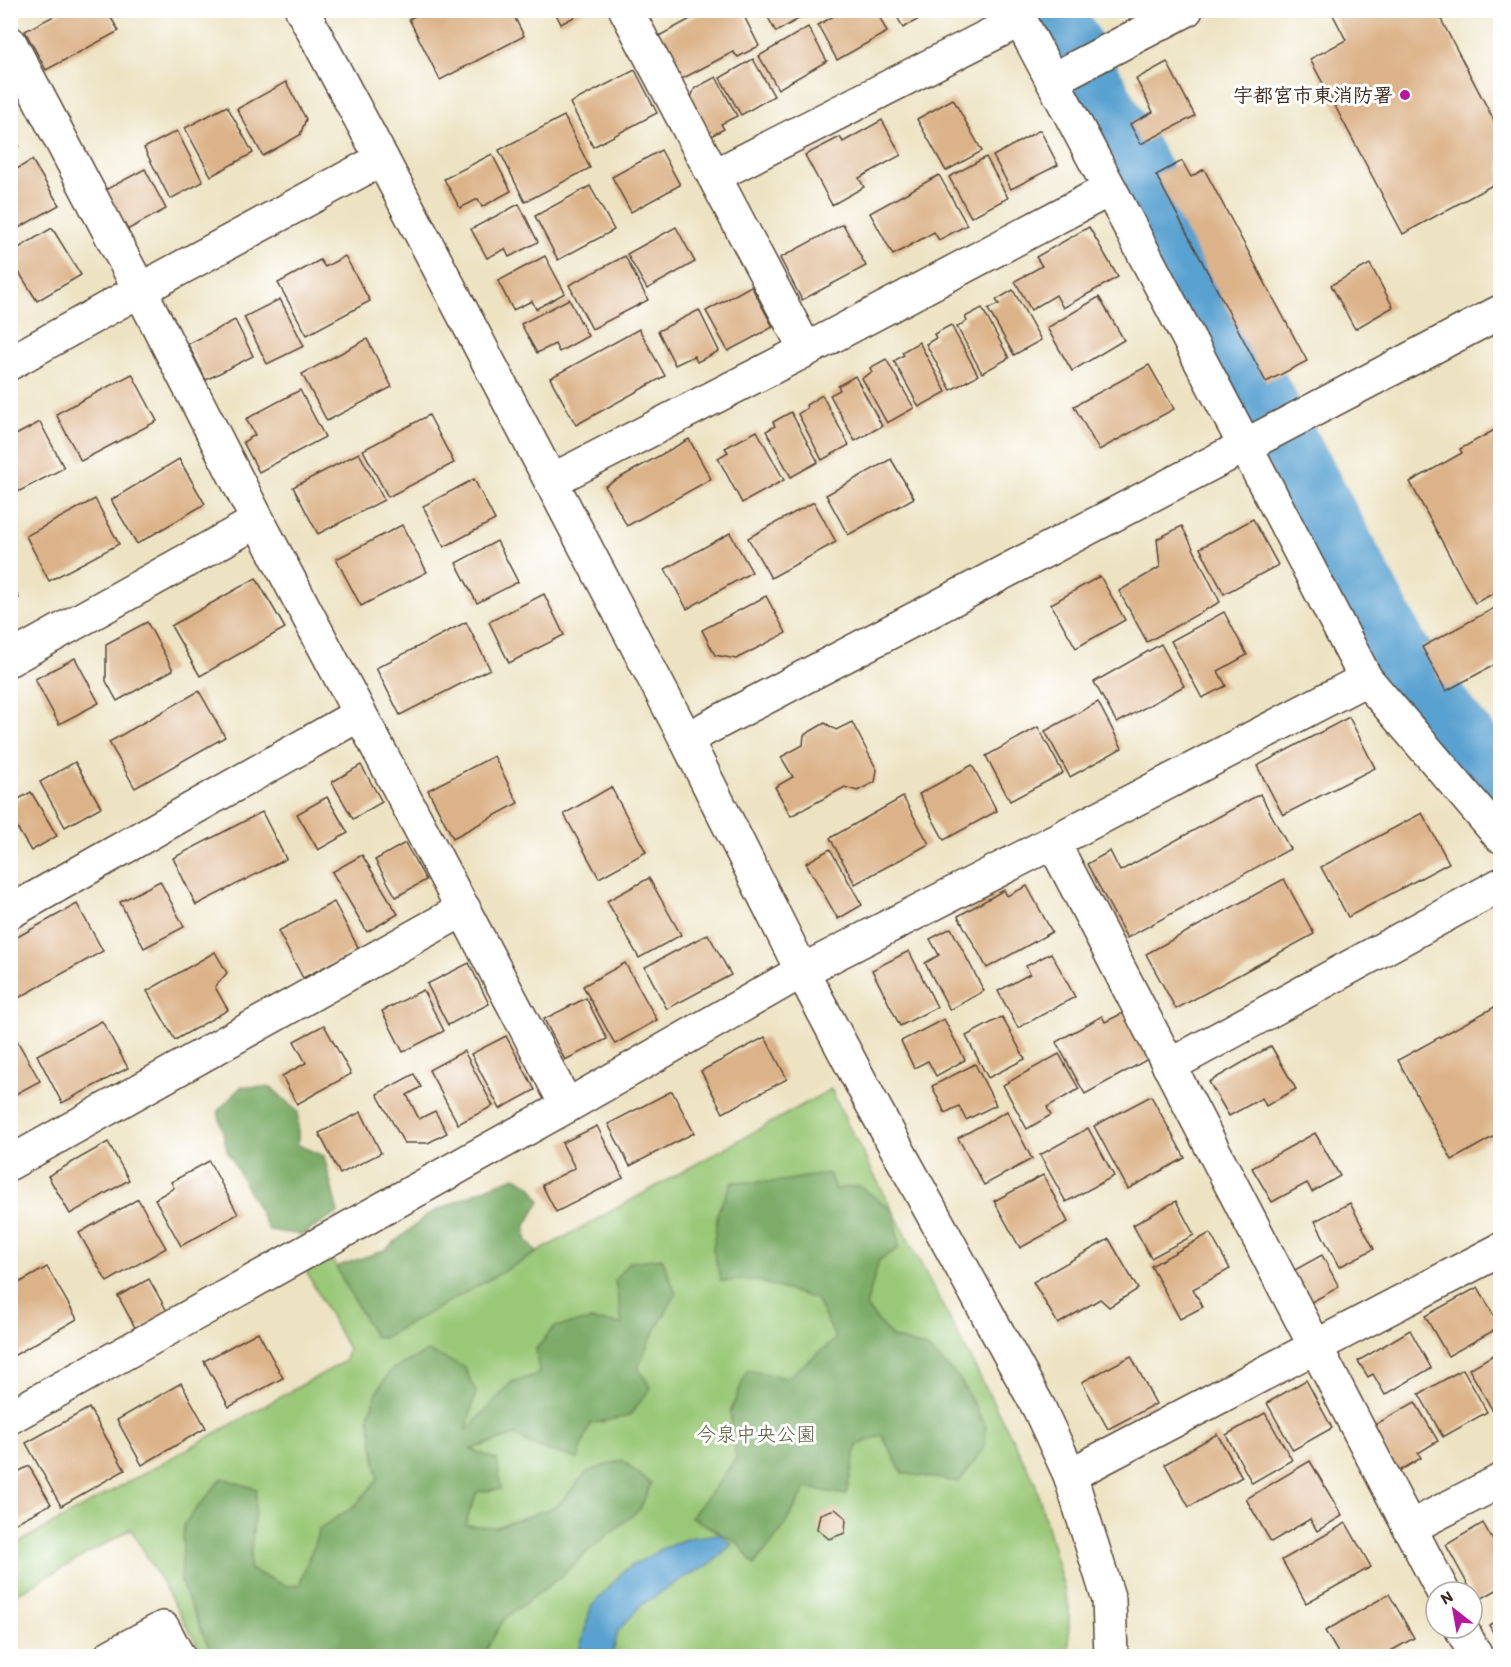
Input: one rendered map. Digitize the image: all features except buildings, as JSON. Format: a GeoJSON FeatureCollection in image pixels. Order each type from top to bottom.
{"type":"FeatureCollection","features":[{"type":"Feature","properties":{"kind":"street"},"geometry":{"type":"LineString","coordinates":[[302,10],[686,740],[802,971],[868,1096],[1040,1408],[1070,1475],[1108,1600],[1111,1656]]}},
{"type":"Feature","properties":{"kind":"street"},"geometry":{"type":"LineString","coordinates":[[1052,80],[1186,10]]}},
{"type":"Feature","properties":{"kind":"street"},"geometry":{"type":"LineString","coordinates":[[633,13],[714,176],[806,350]]}},
{"type":"Feature","properties":{"kind":"street"},"geometry":{"type":"LineString","coordinates":[[714,176],[1017,15],[1366,680],[1500,836]]}},
{"type":"Feature","properties":{"kind":"street"},"geometry":{"type":"LineString","coordinates":[[13,55],[140,290],[258,521],[567,1106]]}},
{"type":"Feature","properties":{"kind":"street"},"geometry":{"type":"LineString","coordinates":[[10,363],[382,159]]}},
{"type":"Feature","properties":{"kind":"street"},"geometry":{"type":"LineString","coordinates":[[551,481],[806,350],[1110,189]]}},
{"type":"Feature","properties":{"kind":"street"},"geometry":{"type":"LineString","coordinates":[[686,740],[1500,312]]}},
{"type":"Feature","properties":{"kind":"street"},"geometry":{"type":"LineString","coordinates":[[10,659],[258,521]]}},
{"type":"Feature","properties":{"kind":"street"},"geometry":{"type":"LineString","coordinates":[[10,1417],[567,1106],[802,971],[1366,680]]}},
{"type":"Feature","properties":{"kind":"street"},"geometry":{"type":"LineString","coordinates":[[10,912],[360,714]]}},
{"type":"Feature","properties":{"kind":"street"},"geometry":{"type":"LineString","coordinates":[[1053,842],[1437,1580]]}},
{"type":"Feature","properties":{"kind":"street"},"geometry":{"type":"LineString","coordinates":[[1169,1066],[1500,885]]}},
{"type":"Feature","properties":{"kind":"street"},"geometry":{"type":"LineString","coordinates":[[10,1163],[464,909]]}},
{"type":"Feature","properties":{"kind":"street"},"geometry":{"type":"LineString","coordinates":[[1070,1475],[1500,1250]]}},
{"type":"Feature","properties":{"kind":"street"},"geometry":{"type":"LineString","coordinates":[[1409,1528],[1500,1481]]}},
{"type":"Feature","properties":{"kind":"street"},"geometry":{"type":"LineString","coordinates":[[111,1656],[163,1628],[178,1656]]}},
{"type":"Feature","properties":{"kind":"street"},"geometry":{"type":"LineString","coordinates":[[1467,1640],[1476,1656]]}},
{"type":"Feature","properties":{"kind":"green space"},"geometry":{"type":"Polygon","coordinates":[[[242,1086],[272,1088],[298,1112],[298,1145],[324,1156],[338,1213],[302,1235],[269,1230],[227,1150],[218,1111],[242,1086]]]}},
{"type":"Feature","properties":{"kind":"green space","name":"今泉中央公園"},"geometry":{"type":"Polygon","coordinates":[[[831,1089],[1035,1482],[1069,1607],[1069,1656],[204,1656],[131,1529],[11,1597],[11,1547],[345,1361],[348,1349],[306,1271],[331,1258],[374,1336],[383,1338],[831,1089]]]}},
{"type":"Feature","properties":{"kind":"green space"},"geometry":{"type":"Polygon","coordinates":[[[829,1173],[835,1189],[860,1186],[894,1212],[899,1248],[879,1260],[866,1307],[893,1338],[927,1348],[959,1378],[986,1427],[984,1449],[959,1482],[902,1473],[882,1435],[857,1445],[846,1495],[806,1488],[781,1531],[754,1565],[738,1543],[691,1517],[736,1458],[730,1413],[747,1370],[786,1378],[836,1339],[816,1299],[754,1280],[721,1281],[713,1249],[718,1211],[732,1182],[776,1182],[829,1173]]]}},
{"type":"Feature","properties":{"kind":"green space"},"geometry":{"type":"Polygon","coordinates":[[[515,1177],[530,1185],[540,1201],[526,1225],[526,1239],[537,1253],[383,1338],[374,1336],[336,1267],[385,1250],[429,1214],[515,1177]]]}},
{"type":"Feature","properties":{"kind":"green space"},"geometry":{"type":"Polygon","coordinates":[[[662,1258],[676,1294],[649,1342],[638,1368],[651,1388],[629,1416],[590,1424],[578,1459],[531,1445],[516,1435],[471,1449],[497,1460],[501,1489],[477,1492],[465,1525],[496,1527],[557,1506],[587,1472],[622,1460],[651,1484],[640,1509],[559,1578],[504,1619],[485,1652],[477,1656],[312,1656],[311,1654],[304,1656],[216,1656],[211,1652],[181,1583],[184,1524],[222,1478],[257,1489],[249,1569],[286,1586],[299,1585],[320,1528],[355,1506],[378,1479],[369,1415],[378,1390],[391,1370],[428,1351],[464,1367],[476,1392],[466,1431],[512,1382],[539,1374],[536,1349],[554,1327],[591,1320],[622,1324],[615,1280],[629,1262],[662,1258]]]}},
{"type":"Feature","properties":{"kind":"water"},"geometry":{"type":"Polygon","coordinates":[[[1046,11],[1056,11],[1064,26],[1056,30],[1046,11]]]}},
{"type":"Feature","properties":{"kind":"water"},"geometry":{"type":"Polygon","coordinates":[[[1112,114],[1241,361],[1232,366],[1104,118],[1112,114]]]}},
{"type":"Feature","properties":{"kind":"water"},"geometry":{"type":"Polygon","coordinates":[[[1314,480],[1404,653],[1500,769],[1500,782],[1397,656],[1303,485],[1314,480]]]}},
{"type":"Feature","properties":{"kind":"water"},"geometry":{"type":"Polygon","coordinates":[[[719,1534],[732,1544],[712,1563],[641,1605],[618,1631],[612,1656],[574,1656],[579,1651],[591,1607],[624,1570],[688,1538],[719,1534]]]}},
{"type":"Feature","properties":{"kind":"waterway"},"geometry":{"type":"LineString","coordinates":[[1061,28],[1397,651],[1450,723],[1500,783]]}},
{"type":"Feature","properties":{"kind":"place","name":"宇都宮市東消防署"},"geometry":{"type":"Point","coordinates":[1405,95]}}]}
